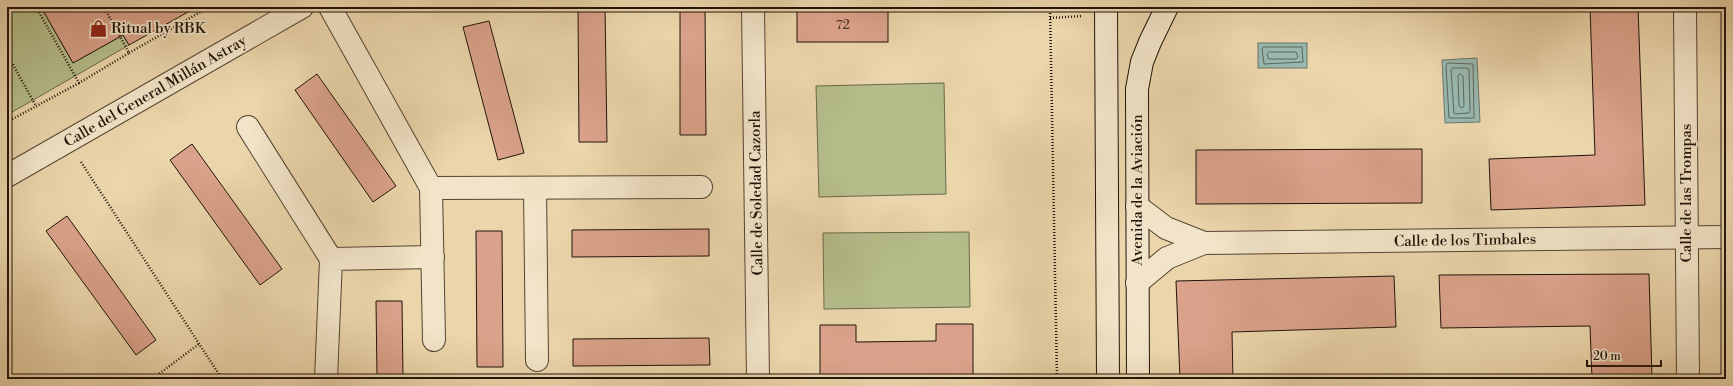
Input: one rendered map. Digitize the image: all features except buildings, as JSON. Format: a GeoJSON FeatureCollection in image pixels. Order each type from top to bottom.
{"type":"FeatureCollection","features":[{"type":"Feature","properties":{"kind":"street","name":"Calle del General Millán Astray"},"geometry":{"type":"LineString","coordinates":[[7,176],[302,7]]}},
{"type":"Feature","properties":{"kind":"street"},"geometry":{"type":"LineString","coordinates":[[330,7],[431,188],[434,340]]}},
{"type":"Feature","properties":{"kind":"street","name":"Calle de Soledad Cazorla"},"geometry":{"type":"LineString","coordinates":[[753,7],[758,379]]}},
{"type":"Feature","properties":{"kind":"street","name":"Avenida de la Aviación"},"geometry":{"type":"LineString","coordinates":[[1106,7],[1108,379]]}},
{"type":"Feature","properties":{"kind":"street","name":"Avenida de la Aviación"},"geometry":{"type":"LineString","coordinates":[[1138,379],[1137,89],[1142,62],[1167,7]]}},
{"type":"Feature","properties":{"kind":"street","name":"Calle de las Trompas"},"geometry":{"type":"LineString","coordinates":[[1685,7],[1688,379]]}},
{"type":"Feature","properties":{"kind":"street"},"geometry":{"type":"LineString","coordinates":[[248,127],[330,259],[326,379]]}},
{"type":"Feature","properties":{"kind":"street"},"geometry":{"type":"LineString","coordinates":[[431,188],[702,187]]}},
{"type":"Feature","properties":{"kind":"street"},"geometry":{"type":"LineString","coordinates":[[535,188],[538,360]]}},
{"type":"Feature","properties":{"kind":"street","name":"Calle de los Timbales"},"geometry":{"type":"LineString","coordinates":[[1137,206],[1166,228],[1204,243]]}},
{"type":"Feature","properties":{"kind":"street","name":"Calle de los Timbales"},"geometry":{"type":"LineString","coordinates":[[1137,283],[1167,258],[1204,243],[1726,237]]}},
{"type":"Feature","properties":{"kind":"street"},"geometry":{"type":"LineString","coordinates":[[330,259],[433,257]]}},
{"type":"Feature","properties":{"kind":"path"},"geometry":{"type":"LineString","coordinates":[[36,7],[79,82]]}},
{"type":"Feature","properties":{"kind":"path"},"geometry":{"type":"LineString","coordinates":[[104,7],[129,53]]}},
{"type":"Feature","properties":{"kind":"path"},"geometry":{"type":"LineString","coordinates":[[7,122],[209,7]]}},
{"type":"Feature","properties":{"kind":"path"},"geometry":{"type":"LineString","coordinates":[[1050,7],[1057,379]]}},
{"type":"Feature","properties":{"kind":"path"},"geometry":{"type":"LineString","coordinates":[[7,54],[36,106]]}},
{"type":"Feature","properties":{"kind":"path"},"geometry":{"type":"LineString","coordinates":[[67,141],[222,379]]}},
{"type":"Feature","properties":{"kind":"path"},"geometry":{"type":"LineString","coordinates":[[152,379],[199,344]]}},
{"type":"Feature","properties":{"kind":"green space"},"geometry":{"type":"Polygon","coordinates":[[[7,7],[41,7],[73,63],[123,35],[129,45],[7,115],[7,7]]]}},
{"type":"Feature","properties":{"kind":"green space"},"geometry":{"type":"Polygon","coordinates":[[[944,83],[946,194],[819,197],[816,86],[944,83]]]}},
{"type":"Feature","properties":{"kind":"green space"},"geometry":{"type":"Polygon","coordinates":[[[969,232],[970,307],[824,309],[823,233],[969,232]]]}},
{"type":"Feature","properties":{"kind":"water"},"geometry":{"type":"Polygon","coordinates":[[[1258,43],[1307,43],[1307,68],[1258,68],[1258,43]]]}},
{"type":"Feature","properties":{"kind":"water"},"geometry":{"type":"Polygon","coordinates":[[[1477,58],[1480,122],[1445,123],[1442,60],[1477,58]]]}},
{"type":"Feature","properties":{"kind":"place","name":"Ritual by RBK"},"geometry":{"type":"Point","coordinates":[98,28]}}]}
